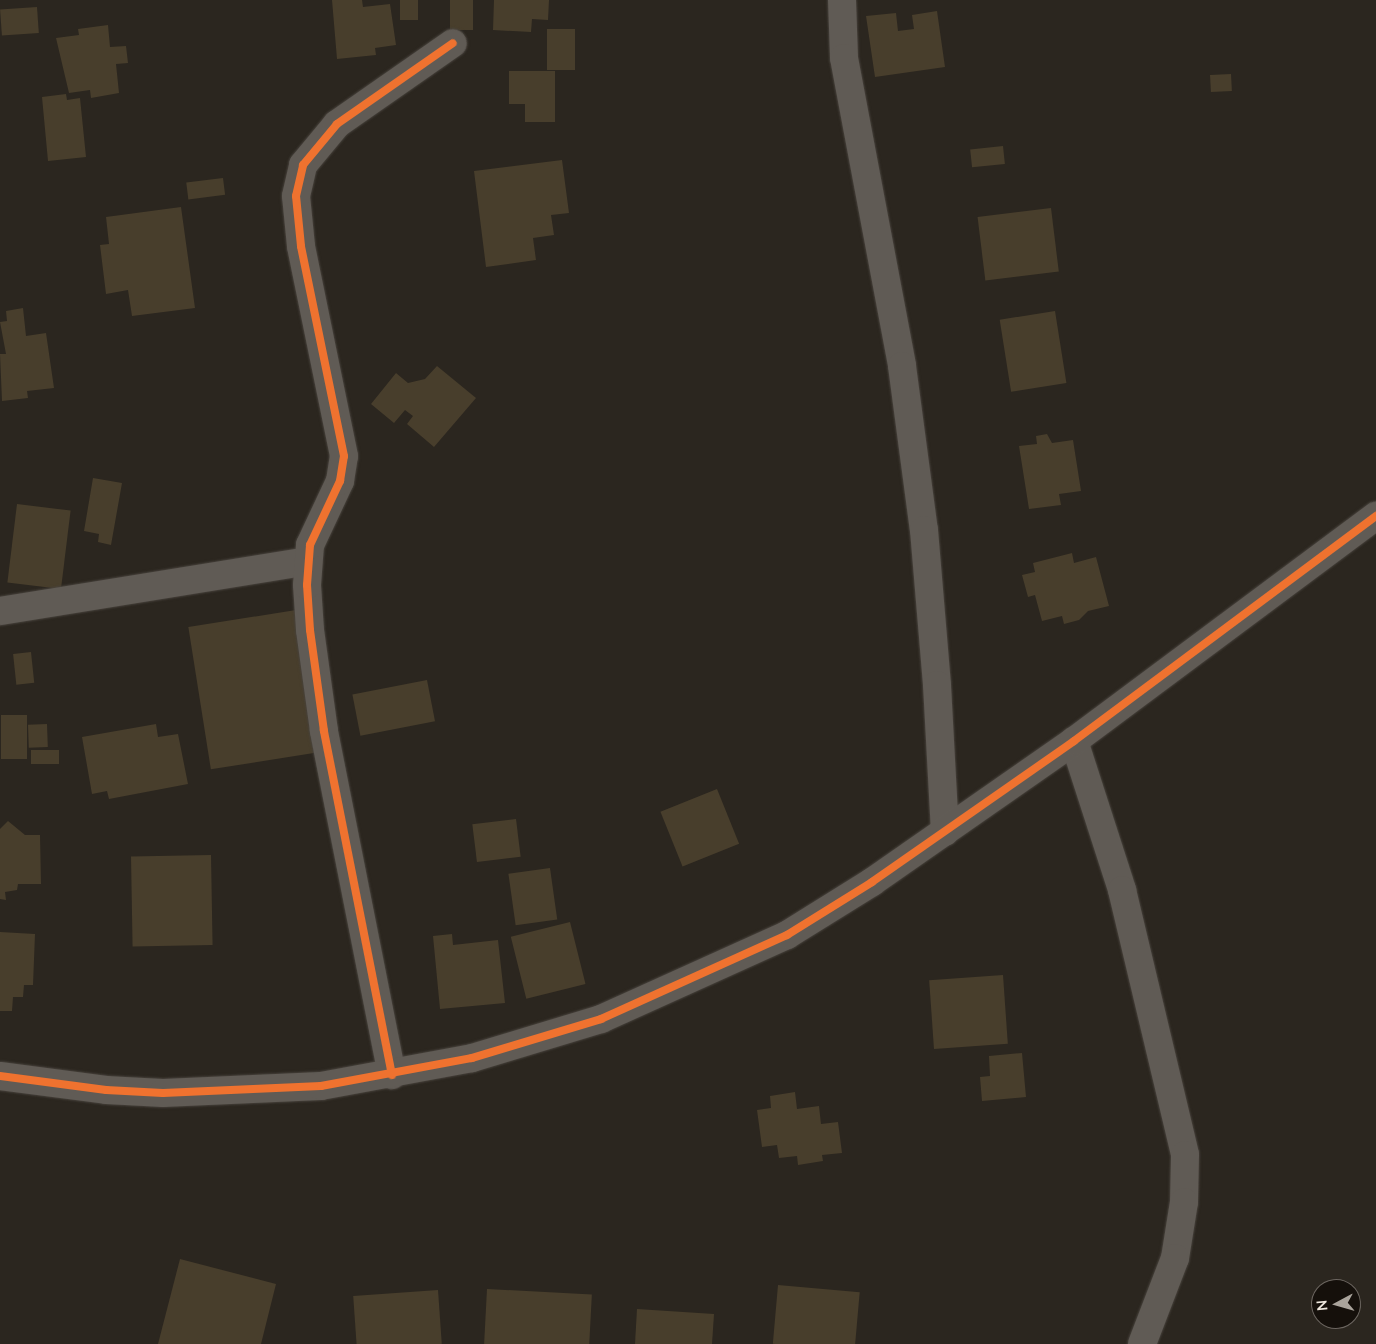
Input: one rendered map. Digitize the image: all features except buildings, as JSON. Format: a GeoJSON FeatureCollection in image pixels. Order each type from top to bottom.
{"type":"FeatureCollection","features":[{"type":"Feature","properties":{"kind":"street"},"geometry":{"type":"LineString","coordinates":[[842,0],[844,58],[902,366],[924,530],[937,685],[944,832]]}},
{"type":"Feature","properties":{"kind":"street"},"geometry":{"type":"LineString","coordinates":[[392,1075],[324,731],[310,630],[308,561],[315,532],[340,481],[344,456],[301,246],[297,213],[298,181],[311,154],[337,124],[453,42]]}},
{"type":"Feature","properties":{"kind":"street"},"geometry":{"type":"LineString","coordinates":[[0,1076],[106,1090],[163,1093],[312,1086],[392,1075],[545,1038],[601,1020],[677,987],[787,935],[872,882],[1074,741],[1376,516]]}},
{"type":"Feature","properties":{"kind":"street"},"geometry":{"type":"LineString","coordinates":[[0,611],[308,561]]}},
{"type":"Feature","properties":{"kind":"street"},"geometry":{"type":"LineString","coordinates":[[1074,741],[1122,890],[1185,1155],[1184,1202],[1175,1258],[1142,1344]]}},
{"type":"Feature","properties":{"kind":"cycle path"},"geometry":{"type":"LineString","coordinates":[[392,1075],[324,731],[310,630],[307,585],[310,545],[340,481],[344,456],[301,246],[296,196],[303,165],[337,124],[453,43]]}},
{"type":"Feature","properties":{"kind":"cycle path"},"geometry":{"type":"LineString","coordinates":[[0,1076],[106,1090],[163,1093],[321,1086],[472,1058],[601,1019],[787,935],[872,882],[1074,741],[1376,516]]}}]}
